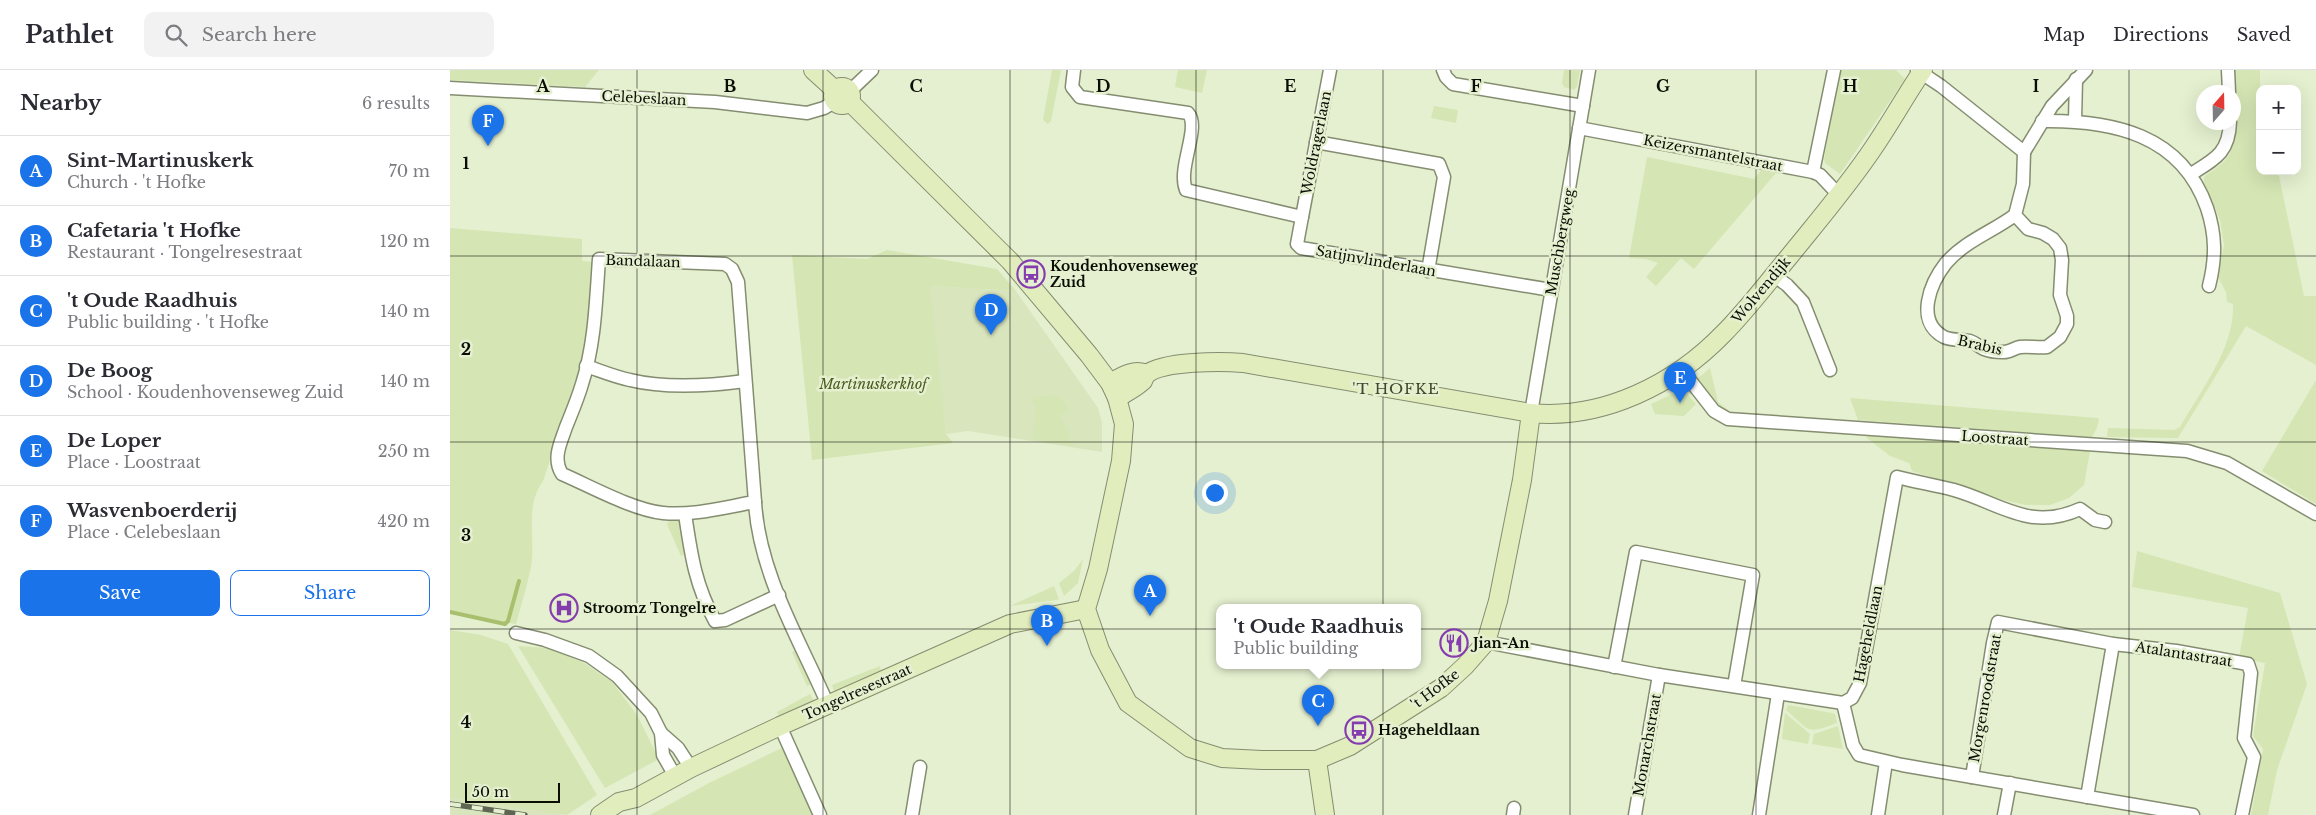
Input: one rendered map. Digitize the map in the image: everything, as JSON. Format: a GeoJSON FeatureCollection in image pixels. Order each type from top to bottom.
{"type":"FeatureCollection","features":[{"type":"Feature","properties":{"kind":"street"},"geometry":{"type":"LineString","coordinates":[[813,70],[842,96],[1010,261],[1089,355],[1113,391],[1124,424],[1121,461],[1100,560],[1086,609]]}},
{"type":"Feature","properties":{"kind":"street"},"geometry":{"type":"LineString","coordinates":[[842,96],[872,70]]}},
{"type":"Feature","properties":{"kind":"street"},"geometry":{"type":"LineString","coordinates":[[1074,70],[1072,87],[1080,97],[1188,113],[1193,124],[1182,180],[1186,190],[1302,217]]}},
{"type":"Feature","properties":{"kind":"street","name":"Woldragerlaan"},"geometry":{"type":"LineString","coordinates":[[1302,217],[1330,70]]}},
{"type":"Feature","properties":{"kind":"street"},"geometry":{"type":"LineString","coordinates":[[1443,70],[1446,77],[1453,84],[1583,106]]}},
{"type":"Feature","properties":{"kind":"street","name":"Muschbergweg"},"geometry":{"type":"LineString","coordinates":[[1531,414],[1589,70]]}},
{"type":"Feature","properties":{"kind":"street"},"geometry":{"type":"LineString","coordinates":[[1813,172],[1834,70]]}},
{"type":"Feature","properties":{"kind":"street"},"geometry":{"type":"LineString","coordinates":[[2015,216],[2021,195],[2024,152],[2042,121],[2076,79],[2086,70]]}},
{"type":"Feature","properties":{"kind":"street"},"geometry":{"type":"LineString","coordinates":[[2228,70],[2229,85]]}},
{"type":"Feature","properties":{"kind":"street"},"geometry":{"type":"LineString","coordinates":[[1920,71],[2024,152]]}},
{"type":"Feature","properties":{"kind":"street","name":"Wolvendijk"},"geometry":{"type":"LineString","coordinates":[[1531,414],[1556,416],[1601,408],[1651,388],[1682,370],[1724,334],[1839,195],[1873,148],[1920,71]]}},
{"type":"Feature","properties":{"kind":"street"},"geometry":{"type":"LineString","coordinates":[[2075,120],[2076,79]]}},
{"type":"Feature","properties":{"kind":"street","name":"Celebeslaan"},"geometry":{"type":"LineString","coordinates":[[450,88],[715,102],[807,113],[824,108],[842,96]]}},
{"type":"Feature","properties":{"kind":"street"},"geometry":{"type":"LineString","coordinates":[[2042,121],[2075,120],[2114,127],[2136,134],[2169,154],[2191,174],[2204,201],[2215,239],[2213,272],[2209,286]]}},
{"type":"Feature","properties":{"kind":"street","name":"Keizersmantelstraat"},"geometry":{"type":"LineString","coordinates":[[1579,128],[1813,172],[1820,176],[1839,195]]}},
{"type":"Feature","properties":{"kind":"street"},"geometry":{"type":"LineString","coordinates":[[2191,174],[2210,162],[2225,148],[2228,130]]}},
{"type":"Feature","properties":{"kind":"street"},"geometry":{"type":"LineString","coordinates":[[1316,142],[1439,164],[1444,178],[1428,271]]}},
{"type":"Feature","properties":{"kind":"street","name":"Brabis"},"geometry":{"type":"LineString","coordinates":[[2015,216],[2028,229],[2048,236],[2060,248],[2062,260],[2060,296],[2067,316],[2064,331],[2047,347],[2023,347],[2004,353],[1986,350],[1970,342],[1944,337],[1933,325],[1927,307],[1932,285],[1938,273],[1966,244],[2015,216]]}},
{"type":"Feature","properties":{"kind":"street","name":"Satijnvlinderlaan"},"geometry":{"type":"LineString","coordinates":[[1302,217],[1297,244],[1301,248],[1428,271],[1551,290]]}},
{"type":"Feature","properties":{"kind":"street","name":"Bandalaan"},"geometry":{"type":"LineString","coordinates":[[599,259],[725,264],[732,269],[738,282],[745,382],[755,502],[685,514],[662,513],[642,508],[562,474],[558,468],[557,452],[582,383],[586,366],[594,324],[599,259]]}},
{"type":"Feature","properties":{"kind":"street"},"geometry":{"type":"LineString","coordinates":[[1773,275],[1787,285],[1803,302],[1830,370]]}},
{"type":"Feature","properties":{"kind":"street"},"geometry":{"type":"LineString","coordinates":[[1113,391],[1143,381],[1146,374],[1157,370],[1196,362],[1243,363],[1531,414]]}},
{"type":"Feature","properties":{"kind":"street"},"geometry":{"type":"LineString","coordinates":[[586,366],[631,380],[668,385],[718,385],[745,382]]}},
{"type":"Feature","properties":{"kind":"street","name":"Loostraat"},"geometry":{"type":"LineString","coordinates":[[1682,370],[1714,411],[1728,419],[2187,451],[2227,463],[2316,514]]}},
{"type":"Feature","properties":{"kind":"street","name":"'t Hofke"},"geometry":{"type":"LineString","coordinates":[[1086,609],[1100,650],[1128,703],[1190,748],[1222,758],[1317,760],[1350,746],[1441,688],[1465,666],[1486,642],[1498,601],[1522,480],[1531,414]]}},
{"type":"Feature","properties":{"kind":"street","name":"Hageheldlaan"},"geometry":{"type":"LineString","coordinates":[[1843,703],[1852,698],[1860,683],[1897,477],[1954,490],[2021,516],[2053,518],[2066,516],[2080,509],[2088,516],[2105,522]]}},
{"type":"Feature","properties":{"kind":"street"},"geometry":{"type":"LineString","coordinates":[[755,502],[756,524],[762,549],[779,595],[828,705]]}},
{"type":"Feature","properties":{"kind":"street"},"geometry":{"type":"LineString","coordinates":[[685,514],[693,571],[704,602],[715,620],[725,620],[779,595]]}},
{"type":"Feature","properties":{"kind":"street"},"geometry":{"type":"LineString","coordinates":[[1614,667],[1636,552],[1753,575],[1734,686]]}},
{"type":"Feature","properties":{"kind":"street","name":"Tongelresestraat"},"geometry":{"type":"LineString","coordinates":[[617,815],[636,798],[674,776],[780,726],[1010,624],[1086,609]]}},
{"type":"Feature","properties":{"kind":"street","name":"Morgenroodstraat"},"geometry":{"type":"LineString","coordinates":[[1972,777],[1998,622],[2113,644]]}},
{"type":"Feature","properties":{"kind":"street"},"geometry":{"type":"LineString","coordinates":[[516,633],[545,640],[589,656],[617,676],[652,713],[661,733],[663,754],[674,776]]}},
{"type":"Feature","properties":{"kind":"street"},"geometry":{"type":"LineString","coordinates":[[1486,642],[1659,675],[1843,703],[1856,752],[1886,762],[2087,797],[2129,810],[2193,815]]}},
{"type":"Feature","properties":{"kind":"street"},"geometry":{"type":"LineString","coordinates":[[2087,797],[2113,644]]}},
{"type":"Feature","properties":{"kind":"street","name":"Atalantastraat"},"geometry":{"type":"LineString","coordinates":[[2113,644],[2176,651],[2248,664],[2251,674],[2244,738],[2254,757],[2242,815]]}},
{"type":"Feature","properties":{"kind":"street","name":"Monarchstraat"},"geometry":{"type":"LineString","coordinates":[[1634,815],[1659,675]]}},
{"type":"Feature","properties":{"kind":"street"},"geometry":{"type":"LineString","coordinates":[[1759,815],[1778,694]]}},
{"type":"Feature","properties":{"kind":"street"},"geometry":{"type":"LineString","coordinates":[[780,726],[820,815]]}},
{"type":"Feature","properties":{"kind":"street"},"geometry":{"type":"LineString","coordinates":[[661,733],[678,748],[691,768]]}},
{"type":"Feature","properties":{"kind":"street"},"geometry":{"type":"LineString","coordinates":[[1317,760],[1325,815]]}},
{"type":"Feature","properties":{"kind":"street"},"geometry":{"type":"LineString","coordinates":[[1878,815],[1886,762]]}},
{"type":"Feature","properties":{"kind":"street"},"geometry":{"type":"LineString","coordinates":[[912,815],[920,767]]}},
{"type":"Feature","properties":{"kind":"street"},"geometry":{"type":"LineString","coordinates":[[2004,815],[2010,783]]}},
{"type":"Feature","properties":{"kind":"street","name":"Tongelresestraat"},"geometry":{"type":"LineString","coordinates":[[600,815],[619,802],[636,798]]}},
{"type":"Feature","properties":{"kind":"shaded area"},"geometry":{"type":"Polygon","coordinates":[[[929,286],[1016,291],[1098,408],[1102,423],[1102,452],[968,431],[946,434],[929,286]]]}},
{"type":"Feature","properties":{"kind":"shaded area"},"geometry":{"type":"Polygon","coordinates":[[[450,785],[576,806],[560,815],[450,815],[450,785]]]}},
{"type":"Feature","properties":{"kind":"green space"},"geometry":{"type":"Polygon","coordinates":[[[450,70],[599,70],[585,87],[450,80],[450,70]]]}},
{"type":"Feature","properties":{"kind":"green space"},"geometry":{"type":"Polygon","coordinates":[[[1052,70],[1061,70],[1051,121],[1048,124],[1043,120],[1052,70]]]}},
{"type":"Feature","properties":{"kind":"green space"},"geometry":{"type":"Polygon","coordinates":[[[1178,70],[1207,70],[1202,93],[1175,87],[1178,70]]]}},
{"type":"Feature","properties":{"kind":"green space"},"geometry":{"type":"Polygon","coordinates":[[[1564,70],[1580,70],[1577,87],[1574,90],[1564,87],[1562,83],[1564,70]]]}},
{"type":"Feature","properties":{"kind":"green space"},"geometry":{"type":"Polygon","coordinates":[[[1840,70],[1896,70],[1905,79],[1840,174],[1825,163],[1824,159],[1840,70]]]}},
{"type":"Feature","properties":{"kind":"green space"},"geometry":{"type":"Polygon","coordinates":[[[2234,70],[2260,70],[2260,85],[2256,85],[2256,175],[2279,176],[2304,296],[2316,296],[2316,365],[2246,326],[2178,438],[2107,437],[2108,428],[2174,430],[2180,427],[2207,383],[2229,336],[2233,304],[2227,302],[2226,292],[2218,277],[2224,245],[2220,220],[2204,182],[2204,177],[2225,160],[2230,153],[2235,130],[2241,130],[2241,85],[2235,85],[2234,70]]]}},
{"type":"Feature","properties":{"kind":"green space"},"geometry":{"type":"Polygon","coordinates":[[[1434,106],[1458,110],[1456,123],[1431,118],[1434,106]]]}},
{"type":"Feature","properties":{"kind":"green space"},"geometry":{"type":"Polygon","coordinates":[[[1647,157],[1754,179],[1766,164],[1781,167],[1694,269],[1681,258],[1656,286],[1646,277],[1658,263],[1646,259],[1629,258],[1647,157]]]}},
{"type":"Feature","properties":{"kind":"green space"},"geometry":{"type":"Polygon","coordinates":[[[450,228],[582,239],[582,261],[595,262],[586,343],[567,409],[543,481],[534,501],[531,567],[516,624],[450,614],[450,228]]]}},
{"type":"Feature","properties":{"kind":"green space","name":"Martinuskerkhof"},"geometry":{"type":"Polygon","coordinates":[[[887,250],[997,269],[1016,291],[930,286],[946,434],[953,443],[812,460],[792,255],[867,259],[887,250]]]}},
{"type":"Feature","properties":{"kind":"green space"},"geometry":{"type":"Polygon","coordinates":[[[1710,368],[1718,402],[1728,410],[1727,412],[1717,406],[1696,380],[1710,368]]]}},
{"type":"Feature","properties":{"kind":"green space"},"geometry":{"type":"Polygon","coordinates":[[[2316,380],[2316,504],[2262,471],[2316,380]]]}},
{"type":"Feature","properties":{"kind":"green space"},"geometry":{"type":"Polygon","coordinates":[[[1683,389],[1696,404],[1684,416],[1655,414],[1651,404],[1683,389]]]}},
{"type":"Feature","properties":{"kind":"green space"},"geometry":{"type":"Polygon","coordinates":[[[1053,395],[1064,400],[1068,412],[1063,415],[1058,414],[1068,430],[1069,440],[1075,446],[1033,439],[1036,406],[1032,401],[1035,397],[1053,395]]]}},
{"type":"Feature","properties":{"kind":"green space"},"geometry":{"type":"Polygon","coordinates":[[[1850,398],[2099,419],[2092,437],[1858,420],[1850,398]]]}},
{"type":"Feature","properties":{"kind":"green space"},"geometry":{"type":"Polygon","coordinates":[[[1865,432],[1955,442],[2090,451],[2084,485],[2069,498],[2050,505],[2026,505],[1999,499],[1912,471],[1909,463],[1890,456],[1867,438],[1865,432]]]}},
{"type":"Feature","properties":{"kind":"green space"},"geometry":{"type":"Polygon","coordinates":[[[671,518],[681,521],[686,554],[681,556],[667,524],[671,518]]]}},
{"type":"Feature","properties":{"kind":"green space"},"geometry":{"type":"Polygon","coordinates":[[[2137,551],[2280,593],[2307,684],[2277,770],[2268,815],[2251,815],[2263,749],[2253,736],[2265,663],[2239,658],[2248,608],[2132,587],[2137,551]]]}},
{"type":"Feature","properties":{"kind":"green space"},"geometry":{"type":"Polygon","coordinates":[[[1083,559],[1078,583],[1064,596],[1059,583],[1074,571],[1083,559]]]}},
{"type":"Feature","properties":{"kind":"green space"},"geometry":{"type":"Polygon","coordinates":[[[1054,586],[1059,599],[1010,606],[1054,586]]]}},
{"type":"Feature","properties":{"kind":"green space"},"geometry":{"type":"Polygon","coordinates":[[[450,630],[481,635],[508,644],[597,795],[567,815],[450,797],[450,630]]]}},
{"type":"Feature","properties":{"kind":"green space"},"geometry":{"type":"Polygon","coordinates":[[[518,646],[548,648],[584,663],[612,682],[637,715],[659,759],[605,788],[518,646]]]}},
{"type":"Feature","properties":{"kind":"green space"},"geometry":{"type":"Polygon","coordinates":[[[797,650],[812,684],[807,686],[792,652],[797,650]]]}},
{"type":"Feature","properties":{"kind":"green space"},"geometry":{"type":"Polygon","coordinates":[[[880,666],[881,673],[835,694],[832,685],[880,666]]]}},
{"type":"Feature","properties":{"kind":"green space"},"geometry":{"type":"Polygon","coordinates":[[[810,694],[816,704],[781,720],[777,712],[810,694]]]}},
{"type":"Feature","properties":{"kind":"green space"},"geometry":{"type":"Polygon","coordinates":[[[1788,705],[1835,714],[1837,723],[1819,729],[1809,729],[1786,710],[1788,705]]]}},
{"type":"Feature","properties":{"kind":"green space"},"geometry":{"type":"Polygon","coordinates":[[[1785,713],[1810,734],[1808,744],[1782,739],[1785,713]]]}},
{"type":"Feature","properties":{"kind":"green space"},"geometry":{"type":"Polygon","coordinates":[[[1838,726],[1843,749],[1812,744],[1814,734],[1838,726]]]}},
{"type":"Feature","properties":{"kind":"green space"},"geometry":{"type":"Polygon","coordinates":[[[784,747],[814,815],[650,815],[709,783],[784,747]]]}},
{"type":"Feature","properties":{"kind":"waterway"},"geometry":{"type":"LineString","coordinates":[[450,612],[505,624],[508,621],[519,581]]}},
{"type":"Feature","properties":{"kind":"railway"},"geometry":{"type":"LineString","coordinates":[[450,804],[525,815]]}},
{"type":"Feature","properties":{"kind":"place","name":"Wasvenboerderij"},"geometry":{"type":"Point","coordinates":[488,146]}},
{"type":"Feature","properties":{"kind":"place","name":"Koudenhovenseweg Zuid"},"geometry":{"type":"Point","coordinates":[1031,274]}},
{"type":"Feature","properties":{"kind":"place","name":"De Boog"},"geometry":{"type":"Point","coordinates":[991,335]}},
{"type":"Feature","properties":{"kind":"place","name":"De Loper"},"geometry":{"type":"Point","coordinates":[1680,403]}},
{"type":"Feature","properties":{"kind":"place","name":"Stroomz Tongelre"},"geometry":{"type":"Point","coordinates":[564,608]}},
{"type":"Feature","properties":{"kind":"place","name":"Sint-Martinuskerk"},"geometry":{"type":"Point","coordinates":[1150,616]}},
{"type":"Feature","properties":{"kind":"place","name":"Jian-An"},"geometry":{"type":"Point","coordinates":[1454,643]}},
{"type":"Feature","properties":{"kind":"place","name":"Cafetaria 't Hofke"},"geometry":{"type":"Point","coordinates":[1047,646]}},
{"type":"Feature","properties":{"kind":"place","name":"'t Oude Raadhuis"},"geometry":{"type":"Point","coordinates":[1318,726]}},
{"type":"Feature","properties":{"kind":"place","name":"Hageheldlaan"},"geometry":{"type":"Point","coordinates":[1359,730]}},
{"type":"Feature","properties":{"kind":"district","name":"'T HOFKE"},"geometry":{"type":"Point","coordinates":[1396,388]}}]}
